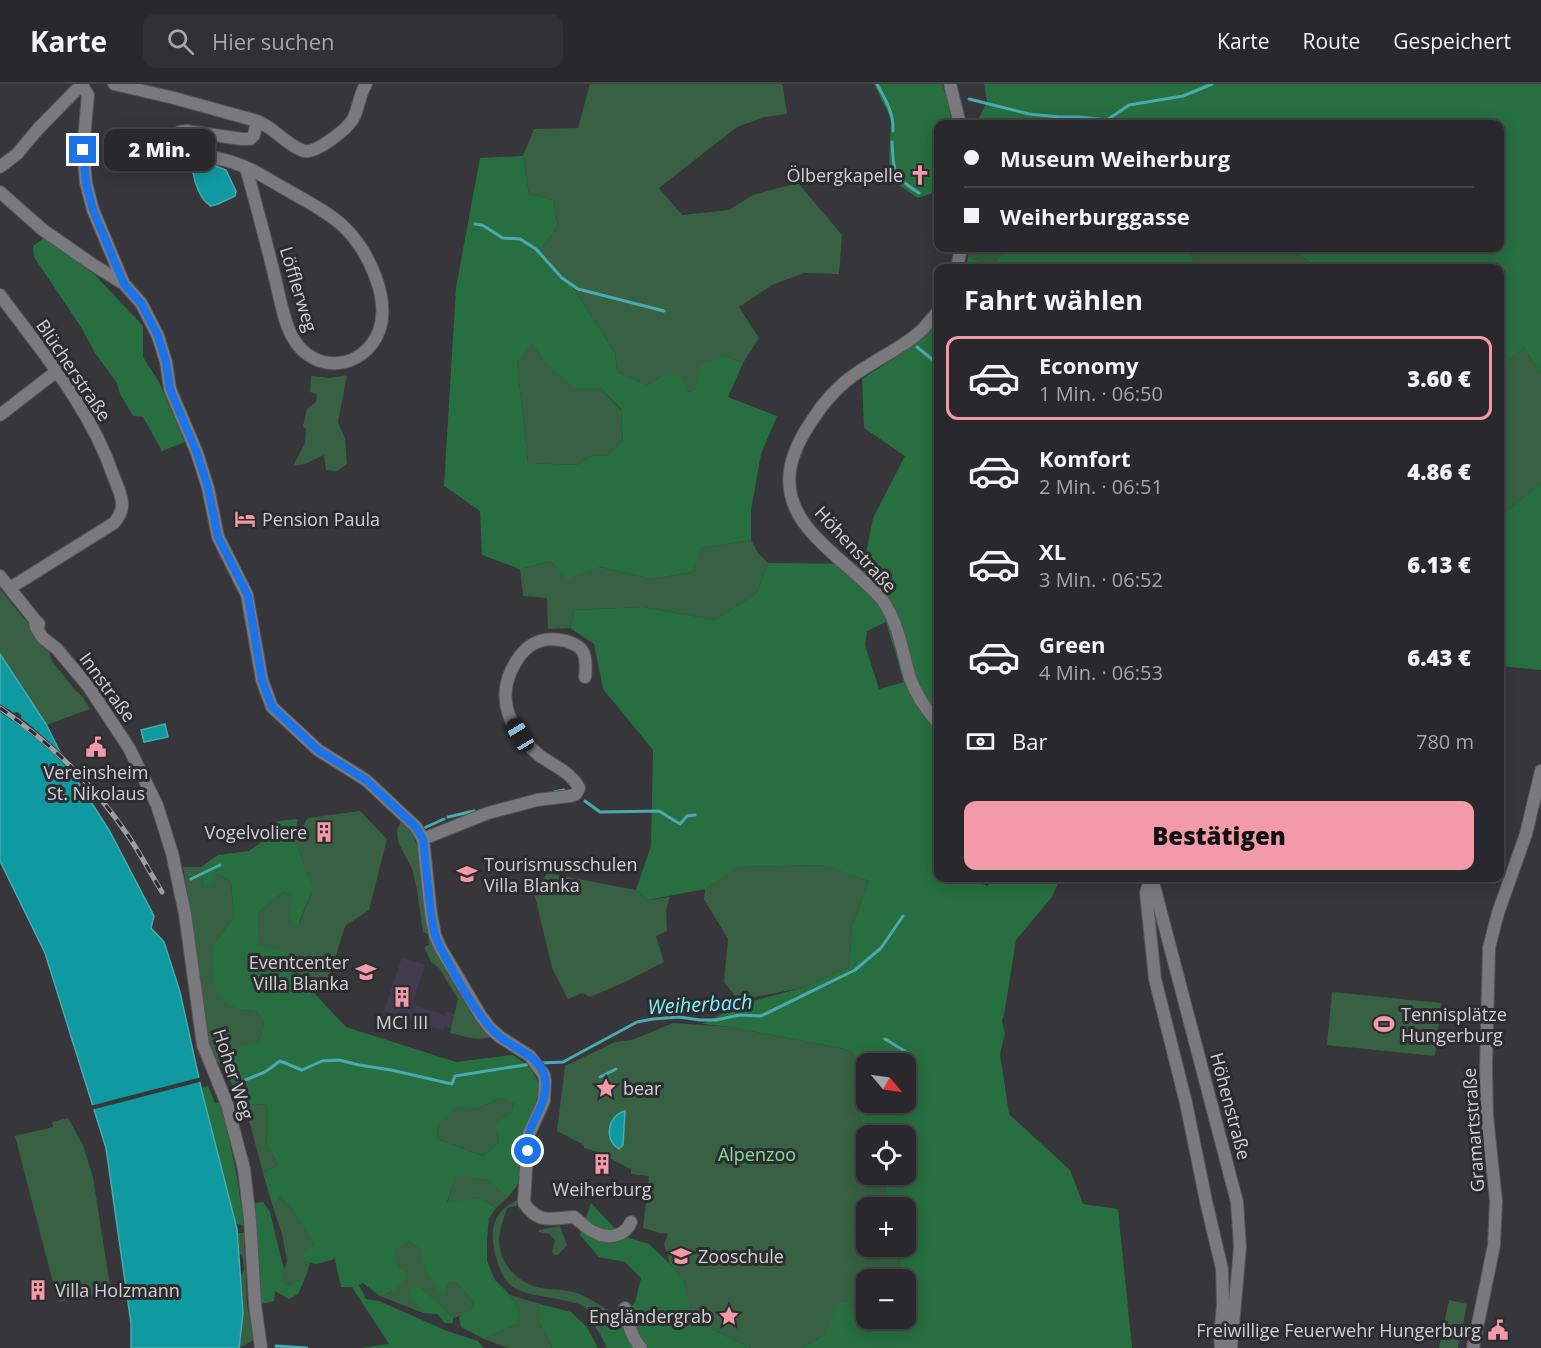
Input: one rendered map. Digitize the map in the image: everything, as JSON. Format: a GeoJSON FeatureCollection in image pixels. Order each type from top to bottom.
{"type":"FeatureCollection","features":[{"type":"Feature","properties":{"kind":"street"},"geometry":{"type":"LineString","coordinates":[[0,167],[17,154],[82,84],[88,95],[83,150],[86,183],[93,210],[124,284]]}},
{"type":"Feature","properties":{"kind":"street"},"geometry":{"type":"LineString","coordinates":[[114,84],[258,121],[267,125],[287,143],[303,151],[313,151],[321,147],[349,124],[366,84]]}},
{"type":"Feature","properties":{"kind":"street"},"geometry":{"type":"LineString","coordinates":[[950,84],[959,120]]}},
{"type":"Feature","properties":{"kind":"street","name":"Löfflerweg"},"geometry":{"type":"LineString","coordinates":[[246,168],[284,314],[293,338],[303,351],[319,361],[339,363],[361,355],[369,347],[378,331],[382,309],[381,293],[363,251],[344,227],[327,213],[246,168],[217,158],[176,154],[170,147],[174,135],[186,131],[250,139],[254,135],[258,121]]}},
{"type":"Feature","properties":{"kind":"street"},"geometry":{"type":"LineString","coordinates":[[0,192],[43,230],[124,284],[141,303],[158,336],[166,362],[170,389],[197,453],[208,488],[218,537],[248,596],[262,680],[272,707],[318,750],[366,780],[416,827],[423,839],[431,914],[440,947],[489,1027],[533,1059],[544,1075],[544,1101],[528,1136],[524,1203],[543,1219],[574,1218],[593,1232],[609,1237],[614,1237],[626,1230],[631,1222]]}},
{"type":"Feature","properties":{"kind":"street","name":"Blücherstraße"},"geometry":{"type":"LineString","coordinates":[[0,295],[57,371],[89,420],[109,463],[122,503],[120,515],[114,523],[10,588]]}},
{"type":"Feature","properties":{"kind":"street","name":"Höhenstraße"},"geometry":{"type":"LineString","coordinates":[[934,316],[915,336],[858,372],[828,399],[806,428],[796,446],[791,461],[789,485],[793,504],[807,526],[882,600],[893,619],[911,680],[925,707],[934,718]]}},
{"type":"Feature","properties":{"kind":"street"},"geometry":{"type":"LineString","coordinates":[[0,415],[57,371]]}},
{"type":"Feature","properties":{"kind":"street","name":"Innstraße"},"geometry":{"type":"LineString","coordinates":[[0,576],[35,620],[48,631],[57,649],[88,686],[129,748]]}},
{"type":"Feature","properties":{"kind":"street"},"geometry":{"type":"LineString","coordinates":[[423,839],[488,813],[537,800],[576,794],[579,788],[573,779],[541,756],[520,735],[507,711],[505,693],[506,685],[519,656],[529,646],[541,640],[561,640],[579,648],[585,659],[585,677]]}},
{"type":"Feature","properties":{"kind":"street","name":"Hoher Weg"},"geometry":{"type":"LineString","coordinates":[[129,748],[157,805],[172,853],[185,914],[203,1045],[227,1104],[244,1169],[250,1220],[255,1304],[261,1348]]}},
{"type":"Feature","properties":{"kind":"street","name":"Gramartstraße"},"geometry":{"type":"LineString","coordinates":[[1473,1348],[1494,1245],[1496,1202],[1486,1106],[1489,948],[1498,913],[1526,834],[1541,771]]}},
{"type":"Feature","properties":{"kind":"street","name":"Höhenstraße"},"geometry":{"type":"LineString","coordinates":[[1150,882],[1146,893],[1155,979],[1186,1103],[1222,1269],[1221,1348]]}},
{"type":"Feature","properties":{"kind":"street","name":"Höhenstraße"},"geometry":{"type":"LineString","coordinates":[[1152,882],[1238,1202],[1240,1247],[1231,1348]]}},
{"type":"Feature","properties":{"kind":"street"},"geometry":{"type":"LineString","coordinates":[[625,1308],[636,1343],[641,1348]]}},
{"type":"Feature","properties":{"kind":"shaded area","name":"MCI III"},"geometry":{"type":"Polygon","coordinates":[[[402,957],[425,965],[412,1004],[445,1015],[446,1011],[457,1015],[453,1029],[445,1026],[443,1030],[384,1011],[402,957]]]}},
{"type":"Feature","properties":{"kind":"green space"},"geometry":{"type":"Polygon","coordinates":[[[590,84],[781,84],[787,114],[764,117],[737,127],[659,188],[682,215],[729,210],[753,195],[798,183],[842,235],[839,274],[804,273],[772,285],[739,307],[759,338],[743,363],[725,356],[696,389],[688,392],[662,376],[648,385],[617,372],[615,353],[565,275],[554,272],[541,249],[558,226],[553,200],[529,194],[523,156],[534,129],[578,128],[590,84]]]}},
{"type":"Feature","properties":{"kind":"green space"},"geometry":{"type":"Polygon","coordinates":[[[874,84],[942,84],[951,120],[934,120],[934,193],[918,198],[899,185],[889,166],[891,119],[874,84]]]}},
{"type":"Feature","properties":{"kind":"green space"},"geometry":{"type":"Polygon","coordinates":[[[984,84],[1541,84],[1541,373],[1524,348],[1504,364],[1504,264],[1312,264],[1295,252],[1504,252],[1504,120],[978,120],[987,102],[984,84]]]}},
{"type":"Feature","properties":{"kind":"green space"},"geometry":{"type":"Polygon","coordinates":[[[523,156],[529,194],[553,200],[558,226],[541,249],[554,272],[565,275],[615,353],[617,372],[648,385],[662,376],[681,375],[688,392],[696,389],[701,365],[725,356],[743,363],[728,397],[777,416],[761,454],[751,511],[751,540],[700,548],[692,572],[652,579],[601,567],[567,579],[551,561],[520,569],[482,555],[480,511],[444,486],[456,288],[480,158],[523,156]],[[532,342],[517,363],[528,463],[577,465],[593,455],[606,456],[623,441],[621,409],[600,388],[574,388],[543,360],[532,342]]]}},
{"type":"Feature","properties":{"kind":"green space"},"geometry":{"type":"Polygon","coordinates":[[[44,238],[94,274],[143,326],[143,357],[159,382],[185,442],[162,451],[143,417],[133,416],[120,394],[117,383],[95,353],[81,327],[34,257],[33,246],[44,238]]]}},
{"type":"Feature","properties":{"kind":"green space"},"geometry":{"type":"Polygon","coordinates":[[[969,252],[1004,252],[993,264],[968,257],[969,252]]]}},
{"type":"Feature","properties":{"kind":"green space"},"geometry":{"type":"Polygon","coordinates":[[[1004,252],[1191,252],[1194,264],[993,264],[1004,252]]]}},
{"type":"Feature","properties":{"kind":"green space"},"geometry":{"type":"Polygon","coordinates":[[[1191,252],[1295,252],[1312,264],[1194,264],[1191,252]]]}},
{"type":"Feature","properties":{"kind":"green space"},"geometry":{"type":"Polygon","coordinates":[[[968,257],[989,264],[967,264],[968,257]]]}},
{"type":"Feature","properties":{"kind":"green space"},"geometry":{"type":"Polygon","coordinates":[[[934,326],[934,882],[976,882],[988,886],[989,882],[1058,882],[1052,897],[1016,940],[1002,1021],[1005,1033],[1000,1054],[1009,1114],[1070,1170],[1083,1204],[1118,1209],[1132,1348],[802,1348],[826,1334],[837,1303],[850,1303],[856,1329],[871,1333],[873,1329],[916,1329],[916,1269],[900,1269],[899,1257],[916,1257],[916,1197],[888,1197],[884,1185],[916,1185],[916,1125],[863,1125],[858,1113],[916,1113],[916,1053],[856,1053],[856,1059],[850,1050],[731,1027],[702,1024],[741,1004],[802,988],[849,967],[852,926],[869,881],[823,865],[738,867],[705,889],[648,900],[636,890],[651,846],[653,750],[603,689],[594,644],[570,628],[575,610],[643,607],[715,620],[757,593],[768,563],[864,564],[873,518],[905,456],[864,428],[862,379],[902,353],[934,326]],[[886,622],[867,631],[865,645],[879,689],[904,682],[886,622]]]}},
{"type":"Feature","properties":{"kind":"green space"},"geometry":{"type":"Polygon","coordinates":[[[532,341],[543,360],[600,388],[621,410],[623,441],[606,456],[593,455],[577,465],[528,463],[517,363],[532,341]]]}},
{"type":"Feature","properties":{"kind":"green space"},"geometry":{"type":"Polygon","coordinates":[[[1524,348],[1541,373],[1541,483],[1504,514],[1504,364],[1524,348]]]}},
{"type":"Feature","properties":{"kind":"green space"},"geometry":{"type":"Polygon","coordinates":[[[347,375],[338,422],[345,439],[347,464],[337,471],[326,470],[324,455],[305,464],[293,466],[305,443],[306,429],[303,426],[307,409],[316,402],[317,394],[310,392],[311,376],[330,378],[347,375]]]}},
{"type":"Feature","properties":{"kind":"green space"},"geometry":{"type":"Polygon","coordinates":[[[1541,483],[1541,670],[1504,666],[1504,514],[1541,483]]]}},
{"type":"Feature","properties":{"kind":"green space"},"geometry":{"type":"Polygon","coordinates":[[[751,540],[758,553],[768,563],[757,593],[715,620],[643,607],[575,610],[570,628],[548,629],[547,598],[523,596],[520,569],[551,561],[567,578],[601,567],[652,579],[692,572],[699,548],[751,540]]]}},
{"type":"Feature","properties":{"kind":"green space"},"geometry":{"type":"Polygon","coordinates":[[[0,589],[49,649],[52,661],[83,697],[90,709],[46,725],[0,654],[0,589]]]}},
{"type":"Feature","properties":{"kind":"green space"},"geometry":{"type":"Polygon","coordinates":[[[360,811],[387,839],[369,910],[345,926],[325,991],[255,945],[259,935],[258,913],[283,892],[293,894],[290,920],[299,924],[314,886],[305,869],[295,837],[308,818],[360,811]]]}},
{"type":"Feature","properties":{"kind":"green space"},"geometry":{"type":"Polygon","coordinates":[[[298,819],[295,837],[305,869],[314,886],[298,925],[290,920],[292,894],[283,892],[258,913],[259,935],[256,945],[290,953],[294,972],[346,1027],[456,1062],[513,1055],[531,1068],[540,1086],[536,1104],[524,1130],[521,1178],[516,1187],[507,1198],[488,1180],[456,1175],[447,1202],[481,1198],[496,1208],[489,1218],[487,1261],[495,1280],[510,1295],[518,1308],[519,1323],[484,1339],[461,1327],[459,1317],[471,1310],[474,1303],[456,1282],[449,1282],[443,1298],[427,1271],[419,1249],[409,1241],[394,1252],[399,1267],[408,1274],[396,1288],[380,1296],[363,1283],[359,1285],[366,1299],[379,1301],[447,1331],[478,1341],[484,1348],[360,1348],[389,1344],[352,1287],[341,1287],[335,1259],[317,1264],[305,1262],[303,1251],[315,1245],[293,1210],[280,1197],[273,1207],[263,1173],[278,1165],[266,1142],[267,1104],[245,1105],[226,1074],[227,1061],[239,1047],[259,1042],[264,1022],[256,1011],[240,1010],[225,1002],[215,988],[213,954],[215,942],[234,918],[231,882],[218,874],[211,888],[203,885],[201,867],[218,855],[249,851],[267,838],[278,821],[298,819]],[[500,1098],[476,1109],[457,1106],[438,1124],[437,1139],[483,1156],[498,1143],[499,1134],[494,1127],[501,1118],[511,1114],[514,1103],[500,1098]]]}},
{"type":"Feature","properties":{"kind":"green space"},"geometry":{"type":"Polygon","coordinates":[[[401,821],[411,831],[418,848],[426,919],[492,1036],[476,1038],[450,1033],[458,999],[439,968],[431,962],[424,947],[429,945],[428,934],[423,932],[417,889],[412,869],[398,842],[397,830],[401,821]]]}},
{"type":"Feature","properties":{"kind":"green space"},"geometry":{"type":"Polygon","coordinates":[[[824,865],[869,881],[852,926],[849,967],[802,988],[738,1000],[724,982],[728,939],[704,899],[705,889],[737,867],[824,865]]]}},
{"type":"Feature","properties":{"kind":"green space"},"geometry":{"type":"Polygon","coordinates":[[[183,867],[201,867],[203,885],[211,887],[218,874],[231,882],[234,918],[215,942],[240,1010],[256,1011],[264,1022],[259,1042],[227,1061],[226,1074],[213,1055],[207,1032],[183,867]]]}},
{"type":"Feature","properties":{"kind":"green space"},"geometry":{"type":"Polygon","coordinates":[[[547,873],[636,890],[648,900],[670,897],[666,910],[667,931],[656,936],[664,962],[590,997],[582,993],[568,999],[552,968],[535,896],[547,873]]]}},
{"type":"Feature","properties":{"kind":"green space","name":"Tennisplätze Hungerburg"},"geometry":{"type":"Polygon","coordinates":[[[1332,992],[1441,1003],[1435,1056],[1327,1045],[1332,992]]]}},
{"type":"Feature","properties":{"kind":"green space","name":"Alpenzoo"},"geometry":{"type":"Polygon","coordinates":[[[673,1023],[731,1027],[850,1050],[856,1059],[856,1113],[858,1113],[863,1125],[856,1125],[856,1185],[884,1185],[888,1197],[856,1197],[856,1257],[899,1257],[900,1269],[856,1269],[856,1329],[858,1329],[826,1334],[802,1348],[751,1348],[690,1316],[684,1281],[670,1264],[664,1244],[668,1234],[643,1228],[649,1176],[631,1174],[631,1169],[601,1153],[584,1148],[584,1145],[557,1131],[565,1066],[615,1042],[632,1040],[673,1023]]]}},
{"type":"Feature","properties":{"kind":"green space"},"geometry":{"type":"Polygon","coordinates":[[[208,1086],[215,1103],[220,1102],[223,1109],[244,1226],[235,1223],[201,1088],[208,1086]]]}},
{"type":"Feature","properties":{"kind":"green space"},"geometry":{"type":"Polygon","coordinates":[[[500,1098],[514,1102],[511,1114],[501,1118],[498,1143],[483,1156],[437,1139],[438,1124],[457,1105],[476,1109],[500,1098]]]}},
{"type":"Feature","properties":{"kind":"green space"},"geometry":{"type":"Polygon","coordinates":[[[267,1104],[266,1142],[278,1165],[263,1173],[245,1105],[267,1104]]]}},
{"type":"Feature","properties":{"kind":"green space"},"geometry":{"type":"Polygon","coordinates":[[[68,1118],[83,1145],[93,1177],[111,1292],[58,1302],[15,1136],[53,1127],[52,1122],[68,1118]]]}},
{"type":"Feature","properties":{"kind":"green space"},"geometry":{"type":"Polygon","coordinates":[[[456,1174],[488,1180],[507,1198],[496,1208],[481,1198],[447,1203],[456,1174]]]}},
{"type":"Feature","properties":{"kind":"green space"},"geometry":{"type":"Polygon","coordinates":[[[280,1197],[293,1210],[316,1246],[305,1262],[310,1263],[306,1276],[290,1285],[280,1281],[287,1261],[282,1234],[273,1207],[280,1197]]]}},
{"type":"Feature","properties":{"kind":"green space"},"geometry":{"type":"Polygon","coordinates":[[[518,1200],[516,1206],[507,1208],[501,1228],[499,1244],[505,1263],[514,1274],[527,1283],[541,1288],[576,1293],[589,1298],[607,1310],[617,1318],[614,1321],[608,1318],[600,1334],[589,1313],[581,1305],[524,1292],[514,1288],[504,1278],[494,1251],[494,1225],[502,1211],[518,1200]]]}},
{"type":"Feature","properties":{"kind":"green space"},"geometry":{"type":"Polygon","coordinates":[[[263,1202],[270,1212],[284,1270],[281,1281],[290,1285],[306,1276],[298,1294],[289,1299],[275,1291],[274,1301],[261,1304],[255,1203],[263,1202]]]}},
{"type":"Feature","properties":{"kind":"green space"},"geometry":{"type":"Polygon","coordinates":[[[591,1203],[622,1236],[649,1244],[670,1264],[684,1281],[691,1316],[751,1348],[607,1348],[600,1334],[608,1318],[614,1321],[635,1303],[641,1278],[625,1262],[599,1257],[580,1235],[591,1203]]]}},
{"type":"Feature","properties":{"kind":"green space"},"geometry":{"type":"Polygon","coordinates":[[[560,1226],[567,1245],[558,1255],[555,1255],[552,1252],[555,1240],[549,1234],[539,1232],[539,1230],[560,1226]]]}},
{"type":"Feature","properties":{"kind":"green space"},"geometry":{"type":"Polygon","coordinates":[[[238,1233],[244,1233],[247,1305],[254,1340],[239,1348],[243,1313],[241,1276],[244,1270],[243,1257],[239,1253],[238,1233]]]}},
{"type":"Feature","properties":{"kind":"green space"},"geometry":{"type":"Polygon","coordinates":[[[409,1241],[419,1249],[443,1297],[449,1282],[456,1282],[474,1303],[471,1310],[453,1318],[422,1288],[409,1295],[423,1313],[380,1296],[390,1293],[407,1274],[399,1267],[393,1252],[409,1241]]]}},
{"type":"Feature","properties":{"kind":"green space"},"geometry":{"type":"Polygon","coordinates":[[[411,1287],[422,1288],[453,1318],[453,1323],[445,1323],[437,1314],[423,1313],[408,1295],[411,1287]]]}},
{"type":"Feature","properties":{"kind":"green space"},"geometry":{"type":"Polygon","coordinates":[[[510,1295],[540,1304],[540,1324],[551,1348],[508,1348],[484,1339],[519,1323],[518,1308],[510,1295]]]}},
{"type":"Feature","properties":{"kind":"green space"},"geometry":{"type":"Polygon","coordinates":[[[1449,1300],[1467,1304],[1458,1348],[1439,1348],[1449,1300]]]}},
{"type":"Feature","properties":{"kind":"green space"},"geometry":{"type":"Polygon","coordinates":[[[540,1304],[571,1312],[587,1327],[598,1348],[551,1348],[540,1324],[540,1304]]]}},
{"type":"Feature","properties":{"kind":"green space","name":"Alpenzoo"},"geometry":{"type":"Polygon","coordinates":[[[858,1329],[873,1329],[871,1333],[858,1329]]]}},
{"type":"Feature","properties":{"kind":"water"},"geometry":{"type":"Polygon","coordinates":[[[211,164],[226,170],[236,191],[235,196],[211,206],[201,196],[193,173],[201,166],[211,164]]]}},
{"type":"Feature","properties":{"kind":"water"},"geometry":{"type":"Polygon","coordinates":[[[0,654],[46,724],[64,760],[109,830],[154,916],[151,928],[164,942],[180,992],[202,1092],[237,1229],[243,1313],[239,1348],[131,1348],[131,1323],[106,1148],[45,953],[0,861],[0,654]]]}},
{"type":"Feature","properties":{"kind":"water"},"geometry":{"type":"Polygon","coordinates":[[[165,724],[168,737],[144,742],[141,730],[165,724]]]}},
{"type":"Feature","properties":{"kind":"water"},"geometry":{"type":"Polygon","coordinates":[[[625,1111],[623,1145],[619,1149],[614,1145],[609,1134],[611,1122],[619,1113],[625,1111]]]}},
{"type":"Feature","properties":{"kind":"pier"},"geometry":{"type":"Polygon","coordinates":[[[0,704],[14,713],[19,713],[21,718],[66,757],[82,782],[52,752],[0,712],[0,704]]]}},
{"type":"Feature","properties":{"kind":"pier"},"geometry":{"type":"Polygon","coordinates":[[[202,1077],[203,1081],[91,1110],[90,1106],[202,1077]]]}},
{"type":"Feature","properties":{"kind":"waterway"},"geometry":{"type":"LineString","coordinates":[[877,84],[890,112],[893,131]]}},
{"type":"Feature","properties":{"kind":"waterway"},"geometry":{"type":"LineString","coordinates":[[969,99],[1029,114],[1107,120],[1129,105],[1183,96],[1212,84]]}},
{"type":"Feature","properties":{"kind":"waterway"},"geometry":{"type":"LineString","coordinates":[[892,142],[896,172],[904,182],[919,193]]}},
{"type":"Feature","properties":{"kind":"waterway"},"geometry":{"type":"LineString","coordinates":[[475,224],[482,225],[503,238],[520,239],[536,249],[562,278],[578,289],[664,311]]}},
{"type":"Feature","properties":{"kind":"waterway"},"geometry":{"type":"LineString","coordinates":[[917,347],[934,361]]}},
{"type":"Feature","properties":{"kind":"waterway"},"geometry":{"type":"LineString","coordinates":[[554,792],[564,790]]}},
{"type":"Feature","properties":{"kind":"waterway"},"geometry":{"type":"LineString","coordinates":[[585,801],[600,812],[659,811],[680,824],[687,816],[695,815]]}},
{"type":"Feature","properties":{"kind":"waterway"},"geometry":{"type":"LineString","coordinates":[[448,817],[474,811]]}},
{"type":"Feature","properties":{"kind":"waterway"},"geometry":{"type":"LineString","coordinates":[[424,828],[444,819]]}},
{"type":"Feature","properties":{"kind":"waterway"},"geometry":{"type":"LineString","coordinates":[[191,879],[220,865]]}},
{"type":"Feature","properties":{"kind":"waterway","name":"Weiherbach"},"geometry":{"type":"LineString","coordinates":[[541,1063],[563,1062],[637,1022],[679,1017],[716,1020],[739,1015],[761,1016],[855,970],[881,948],[903,916]]}},
{"type":"Feature","properties":{"kind":"waterway"},"geometry":{"type":"LineString","coordinates":[[885,1039],[908,1053]]}},
{"type":"Feature","properties":{"kind":"waterway","name":"Weiherbach"},"geometry":{"type":"LineString","coordinates":[[238,1083],[265,1072],[280,1061],[302,1070],[322,1061],[339,1060],[452,1084],[455,1076],[531,1064]]}},
{"type":"Feature","properties":{"kind":"waterway"},"geometry":{"type":"LineString","coordinates":[[600,1077],[616,1069]]}},
{"type":"Feature","properties":{"kind":"waterway"},"geometry":{"type":"LineString","coordinates":[[276,1346],[307,1348]]}},
{"type":"Feature","properties":{"kind":"railway"},"geometry":{"type":"LineString","coordinates":[[0,708],[71,766],[102,800],[129,837],[162,892]]}},
{"type":"Feature","properties":{"kind":"place","name":"Ölbergkapelle"},"geometry":{"type":"Point","coordinates":[920,175]}},
{"type":"Feature","properties":{"kind":"place","name":"Pension Paula"},"geometry":{"type":"Point","coordinates":[245,519]}},
{"type":"Feature","properties":{"kind":"place","name":"Vereinsheim St. Nikolaus"},"geometry":{"type":"Point","coordinates":[96,747]}},
{"type":"Feature","properties":{"kind":"place","name":"Vogelvoliere"},"geometry":{"type":"Point","coordinates":[324,832]}},
{"type":"Feature","properties":{"kind":"place","name":"Tourismusschulen Villa Blanka"},"geometry":{"type":"Point","coordinates":[467,874]}},
{"type":"Feature","properties":{"kind":"place","name":"Eventcenter Villa Blanka"},"geometry":{"type":"Point","coordinates":[366,972]}},
{"type":"Feature","properties":{"kind":"place","name":"MCI III"},"geometry":{"type":"Point","coordinates":[402,997]}},
{"type":"Feature","properties":{"kind":"place","name":"Tennisplätze Hungerburg"},"geometry":{"type":"Point","coordinates":[1384,1024]}},
{"type":"Feature","properties":{"kind":"place","name":"bear"},"geometry":{"type":"Point","coordinates":[606,1088]}},
{"type":"Feature","properties":{"kind":"place","name":"Weiherburg"},"geometry":{"type":"Point","coordinates":[602,1164]}},
{"type":"Feature","properties":{"kind":"place","name":"Zooschule"},"geometry":{"type":"Point","coordinates":[681,1256]}},
{"type":"Feature","properties":{"kind":"place","name":"Villa Holzmann"},"geometry":{"type":"Point","coordinates":[38,1290]}},
{"type":"Feature","properties":{"kind":"place","name":"Engländergrab"},"geometry":{"type":"Point","coordinates":[729,1316]}},
{"type":"Feature","properties":{"kind":"place","name":"Freiwillige Feuerwehr Hungerburg"},"geometry":{"type":"Point","coordinates":[1498,1330]}},
{"type":"Feature","properties":{"kind":"route"},"geometry":{"type":"LineString","coordinates":[[83,150],[86,183],[93,210],[124,284],[141,303],[158,336],[166,362],[170,389],[197,453],[208,488],[218,537],[248,596],[262,680],[272,707],[318,750],[366,780],[416,827],[423,839],[431,914],[440,947],[489,1027],[514,1047],[530,1056],[544,1075],[544,1101],[528,1136],[528,1151]]}}]}
